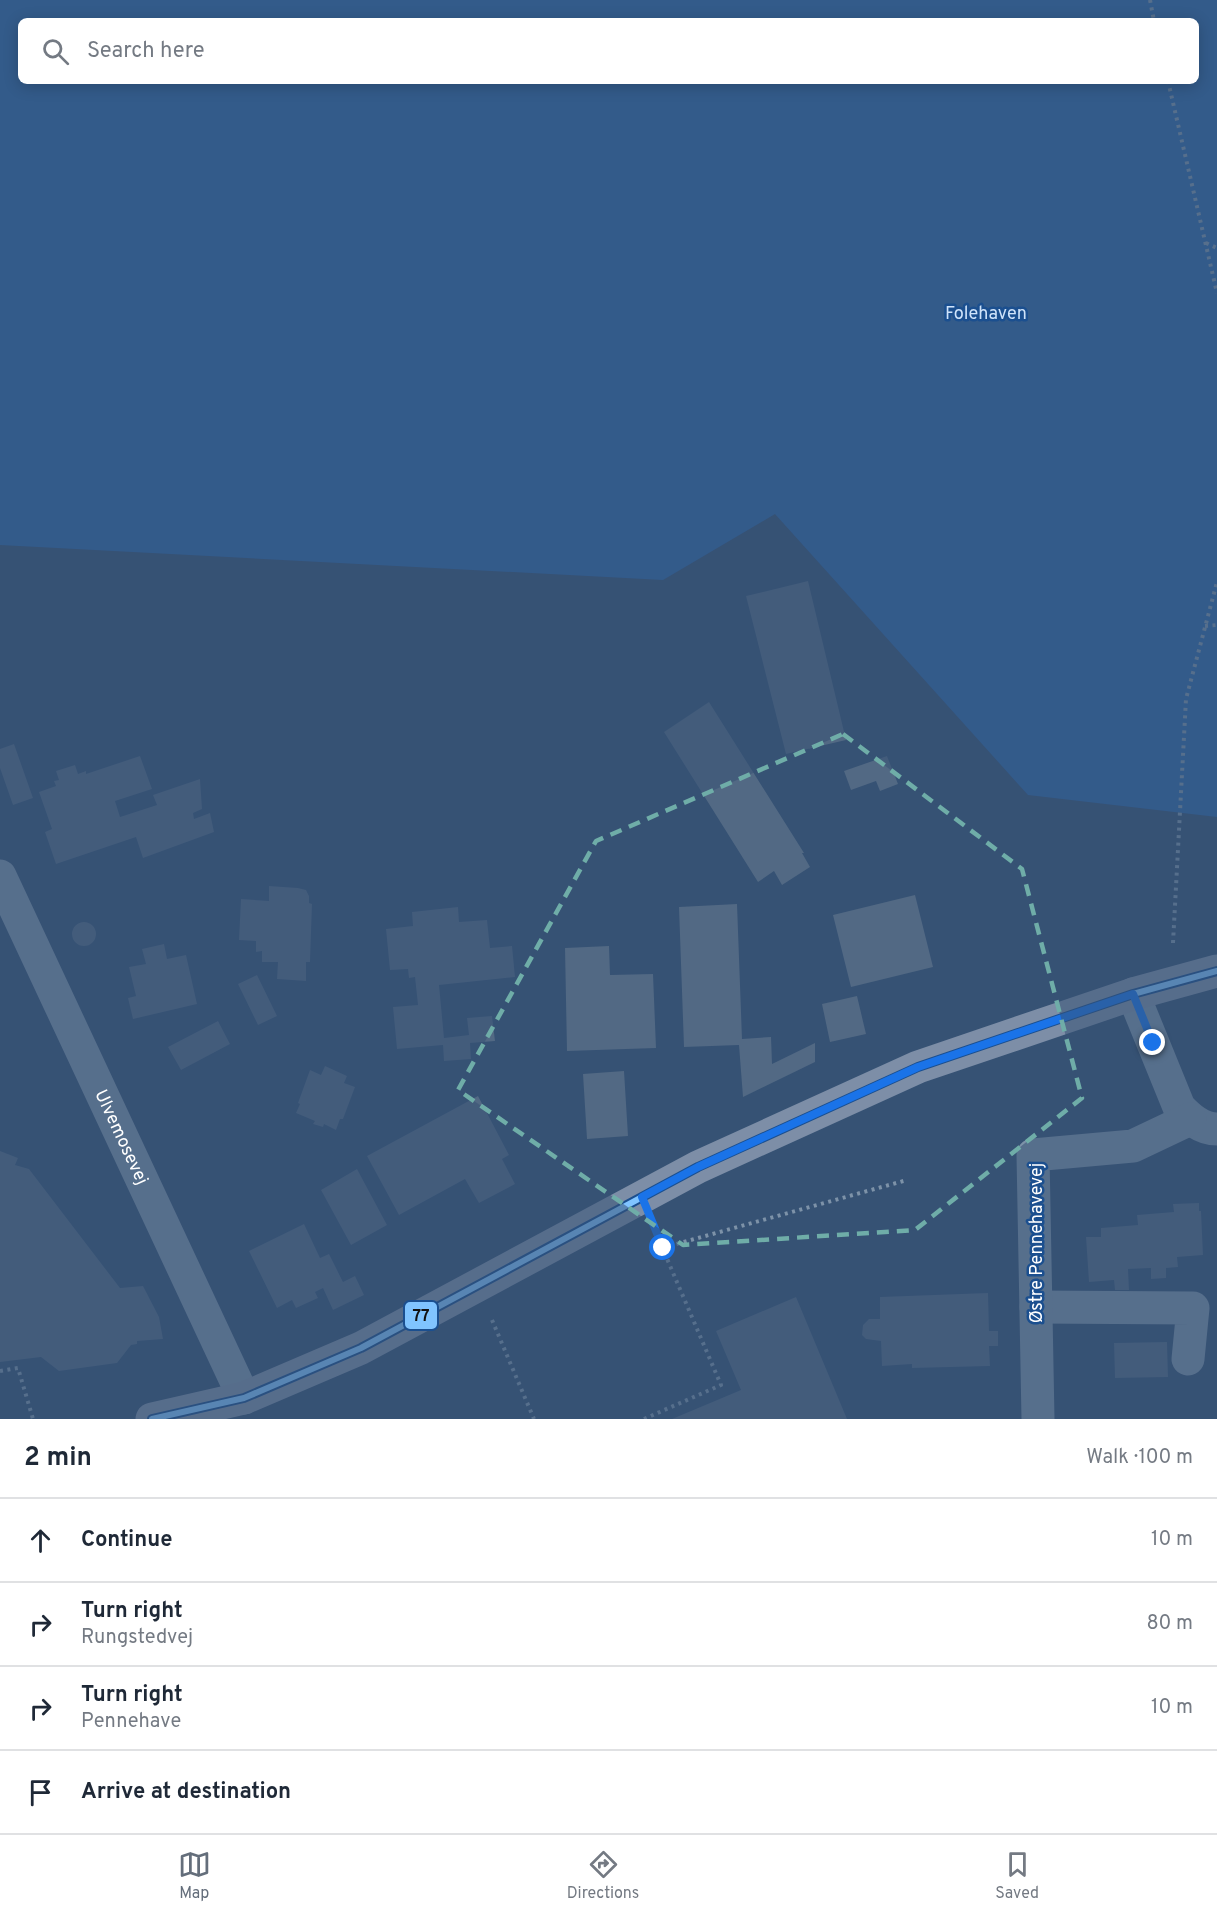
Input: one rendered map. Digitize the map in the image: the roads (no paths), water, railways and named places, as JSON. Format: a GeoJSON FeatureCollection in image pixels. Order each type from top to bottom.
{"type":"FeatureCollection","features":[{"type":"Feature","properties":{"kind":"main road"},"geometry":{"type":"LineString","coordinates":[[152,1419],[244,1398],[362,1348],[698,1167],[918,1067],[1133,994],[1217,971]]}},
{"type":"Feature","properties":{"kind":"street","name":"Ulvemosevej"},"geometry":{"type":"LineString","coordinates":[[0,876],[244,1398]]}},
{"type":"Feature","properties":{"kind":"street"},"geometry":{"type":"LineString","coordinates":[[1133,994],[1179,1107],[1204,1124]]}},
{"type":"Feature","properties":{"kind":"street","name":"Østre Pennehavevej"},"geometry":{"type":"LineString","coordinates":[[1038,1419],[1033,1155],[1133,1146],[1204,1124]]}},
{"type":"Feature","properties":{"kind":"street"},"geometry":{"type":"LineString","coordinates":[[1036,1307],[1193,1308],[1188,1359]]}},
{"type":"Feature","properties":{"kind":"park label","name":"Folehaven"},"geometry":{"type":"Point","coordinates":[986,313]}}]}
